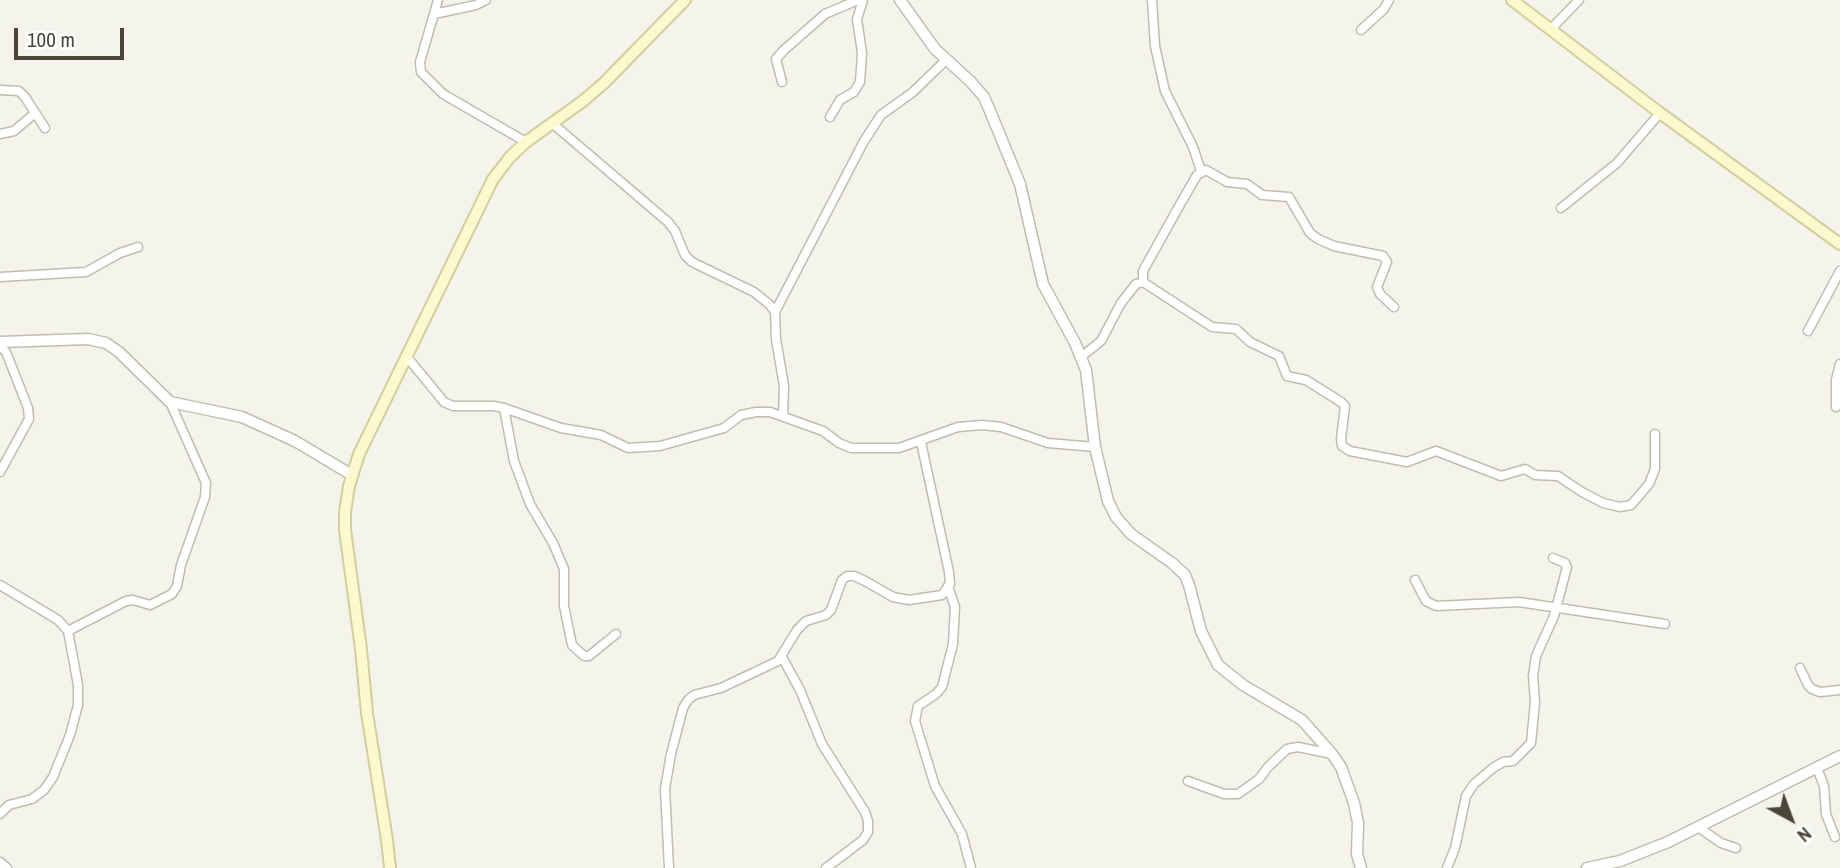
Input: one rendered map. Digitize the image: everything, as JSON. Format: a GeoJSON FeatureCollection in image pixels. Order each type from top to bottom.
{"type":"FeatureCollection","features":[{"type":"Feature","properties":{"kind":"main road"},"geometry":{"type":"LineString","coordinates":[[390,868],[367,713],[345,530],[345,512],[359,454],[494,179],[510,157],[526,142],[604,83],[685,0]]}},
{"type":"Feature","properties":{"kind":"main road"},"geometry":{"type":"LineString","coordinates":[[1512,0],[1660,113],[1840,244]]}},
{"type":"Feature","properties":{"kind":"street"},"geometry":{"type":"LineString","coordinates":[[438,0],[420,62],[421,72],[443,94],[526,142]]}},
{"type":"Feature","properties":{"kind":"street"},"geometry":{"type":"LineString","coordinates":[[434,14],[476,5],[486,0]]}},
{"type":"Feature","properties":{"kind":"street"},"geometry":{"type":"LineString","coordinates":[[782,82],[776,59],[784,50],[825,14],[858,0]]}},
{"type":"Feature","properties":{"kind":"street"},"geometry":{"type":"LineString","coordinates":[[830,117],[840,100],[854,92],[860,82],[862,61],[857,19],[863,0]]}},
{"type":"Feature","properties":{"kind":"street"},"geometry":{"type":"LineString","coordinates":[[900,0],[935,49],[984,97],[1020,184],[1043,284],[1081,357],[1090,390],[1095,447],[1108,500],[1116,517],[1131,534],[1185,575],[1200,631],[1218,664],[1243,685],[1302,720],[1332,754],[1341,767],[1354,803],[1358,823],[1357,854],[1362,868]]}},
{"type":"Feature","properties":{"kind":"street"},"geometry":{"type":"LineString","coordinates":[[1143,282],[1143,271],[1201,171],[1193,148],[1165,91],[1154,46],[1152,0]]}},
{"type":"Feature","properties":{"kind":"street"},"geometry":{"type":"LineString","coordinates":[[1361,30],[1384,9],[1389,0]]}},
{"type":"Feature","properties":{"kind":"street"},"geometry":{"type":"LineString","coordinates":[[1551,29],[1579,0]]}},
{"type":"Feature","properties":{"kind":"street"},"geometry":{"type":"LineString","coordinates":[[783,416],[784,386],[776,339],[775,312],[864,141],[881,115],[913,92],[946,60]]}},
{"type":"Feature","properties":{"kind":"street"},"geometry":{"type":"LineString","coordinates":[[0,90],[19,91],[45,128]]}},
{"type":"Feature","properties":{"kind":"street"},"geometry":{"type":"LineString","coordinates":[[1562,208],[1617,163],[1660,113]]}},
{"type":"Feature","properties":{"kind":"street"},"geometry":{"type":"LineString","coordinates":[[0,134],[14,131],[34,114]]}},
{"type":"Feature","properties":{"kind":"street"},"geometry":{"type":"LineString","coordinates":[[552,123],[668,222],[675,231],[685,255],[692,262],[754,292],[775,312]]}},
{"type":"Feature","properties":{"kind":"street"},"geometry":{"type":"LineString","coordinates":[[1201,171],[1210,171],[1227,182],[1247,184],[1262,195],[1289,197],[1312,236],[1334,246],[1383,256],[1387,262],[1377,288],[1394,307]]}},
{"type":"Feature","properties":{"kind":"street"},"geometry":{"type":"LineString","coordinates":[[0,277],[86,272],[120,253],[138,247]]}},
{"type":"Feature","properties":{"kind":"street"},"geometry":{"type":"LineString","coordinates":[[1808,331],[1840,271]]}},
{"type":"Feature","properties":{"kind":"street"},"geometry":{"type":"LineString","coordinates":[[1081,357],[1101,341],[1121,303],[1136,284],[1143,282],[1212,327],[1236,329],[1250,342],[1279,356],[1287,376],[1306,380],[1345,406],[1341,439],[1342,446],[1350,451],[1407,462],[1436,451],[1501,476],[1525,469],[1535,475],[1558,476],[1582,492],[1604,503],[1620,507],[1631,505],[1649,484],[1655,469],[1655,434]]}},
{"type":"Feature","properties":{"kind":"street"},"geometry":{"type":"LineString","coordinates":[[0,344],[88,339],[106,343],[119,352],[170,402],[206,483],[205,498],[181,565],[177,586],[172,594],[150,605],[133,600],[126,601],[68,631]]}},
{"type":"Feature","properties":{"kind":"street"},"geometry":{"type":"LineString","coordinates":[[0,344],[6,352],[28,408],[29,419],[0,472]]}},
{"type":"Feature","properties":{"kind":"street"},"geometry":{"type":"LineString","coordinates":[[407,357],[443,402],[453,406],[504,408],[561,428],[601,435],[620,446],[641,449],[724,428],[741,415],[770,412],[823,431],[839,443],[851,447],[899,448],[958,428],[982,425],[1001,427],[1048,443],[1095,447]]}},
{"type":"Feature","properties":{"kind":"street"},"geometry":{"type":"LineString","coordinates":[[1836,407],[1836,380],[1840,364]]}},
{"type":"Feature","properties":{"kind":"street"},"geometry":{"type":"LineString","coordinates":[[170,402],[242,417],[295,441],[352,475]]}},
{"type":"Feature","properties":{"kind":"street"},"geometry":{"type":"LineString","coordinates":[[504,408],[514,461],[530,504],[553,543],[564,569],[564,606],[572,645],[584,656],[589,656],[616,634]]}},
{"type":"Feature","properties":{"kind":"street"},"geometry":{"type":"LineString","coordinates":[[921,442],[949,572],[948,586],[955,607],[953,644],[942,687],[918,706],[915,721],[935,786],[962,834],[971,868]]}},
{"type":"Feature","properties":{"kind":"street"},"geometry":{"type":"LineString","coordinates":[[1447,868],[1455,848],[1466,796],[1474,784],[1503,762],[1513,761],[1531,744],[1536,656],[1556,606],[1567,567],[1565,563],[1553,558]]}},
{"type":"Feature","properties":{"kind":"street"},"geometry":{"type":"LineString","coordinates":[[668,868],[665,789],[683,708],[694,695],[721,688],[773,665],[806,621],[826,615],[831,610],[842,580],[847,576],[855,576],[893,597],[909,600],[942,595],[948,586]]}},
{"type":"Feature","properties":{"kind":"street"},"geometry":{"type":"LineString","coordinates":[[1415,580],[1426,601],[1436,606],[1519,602],[1665,624]]}},
{"type":"Feature","properties":{"kind":"street"},"geometry":{"type":"LineString","coordinates":[[0,585],[58,620],[68,631],[78,685],[78,705],[61,760],[44,790],[32,799],[9,805],[0,814]]}},
{"type":"Feature","properties":{"kind":"street"},"geometry":{"type":"LineString","coordinates":[[782,656],[800,690],[822,744],[868,821],[868,832],[863,839],[826,868]]}},
{"type":"Feature","properties":{"kind":"street"},"geometry":{"type":"LineString","coordinates":[[1800,668],[1812,689],[1820,692],[1840,690]]}},
{"type":"Feature","properties":{"kind":"street"},"geometry":{"type":"LineString","coordinates":[[1188,781],[1224,794],[1238,794],[1259,779],[1287,749],[1297,747],[1332,754]]}},
{"type":"Feature","properties":{"kind":"street"},"geometry":{"type":"LineString","coordinates":[[1587,868],[1620,861],[1698,827],[1840,756]]}},
{"type":"Feature","properties":{"kind":"street"},"geometry":{"type":"LineString","coordinates":[[1817,768],[1824,786],[1826,814],[1835,837]]}},
{"type":"Feature","properties":{"kind":"street"},"geometry":{"type":"LineString","coordinates":[[1698,827],[1721,843],[1736,848]]}},
{"type":"Feature","properties":{"kind":"street"},"geometry":{"type":"LineString","coordinates":[[0,862],[7,868]]}}]}
